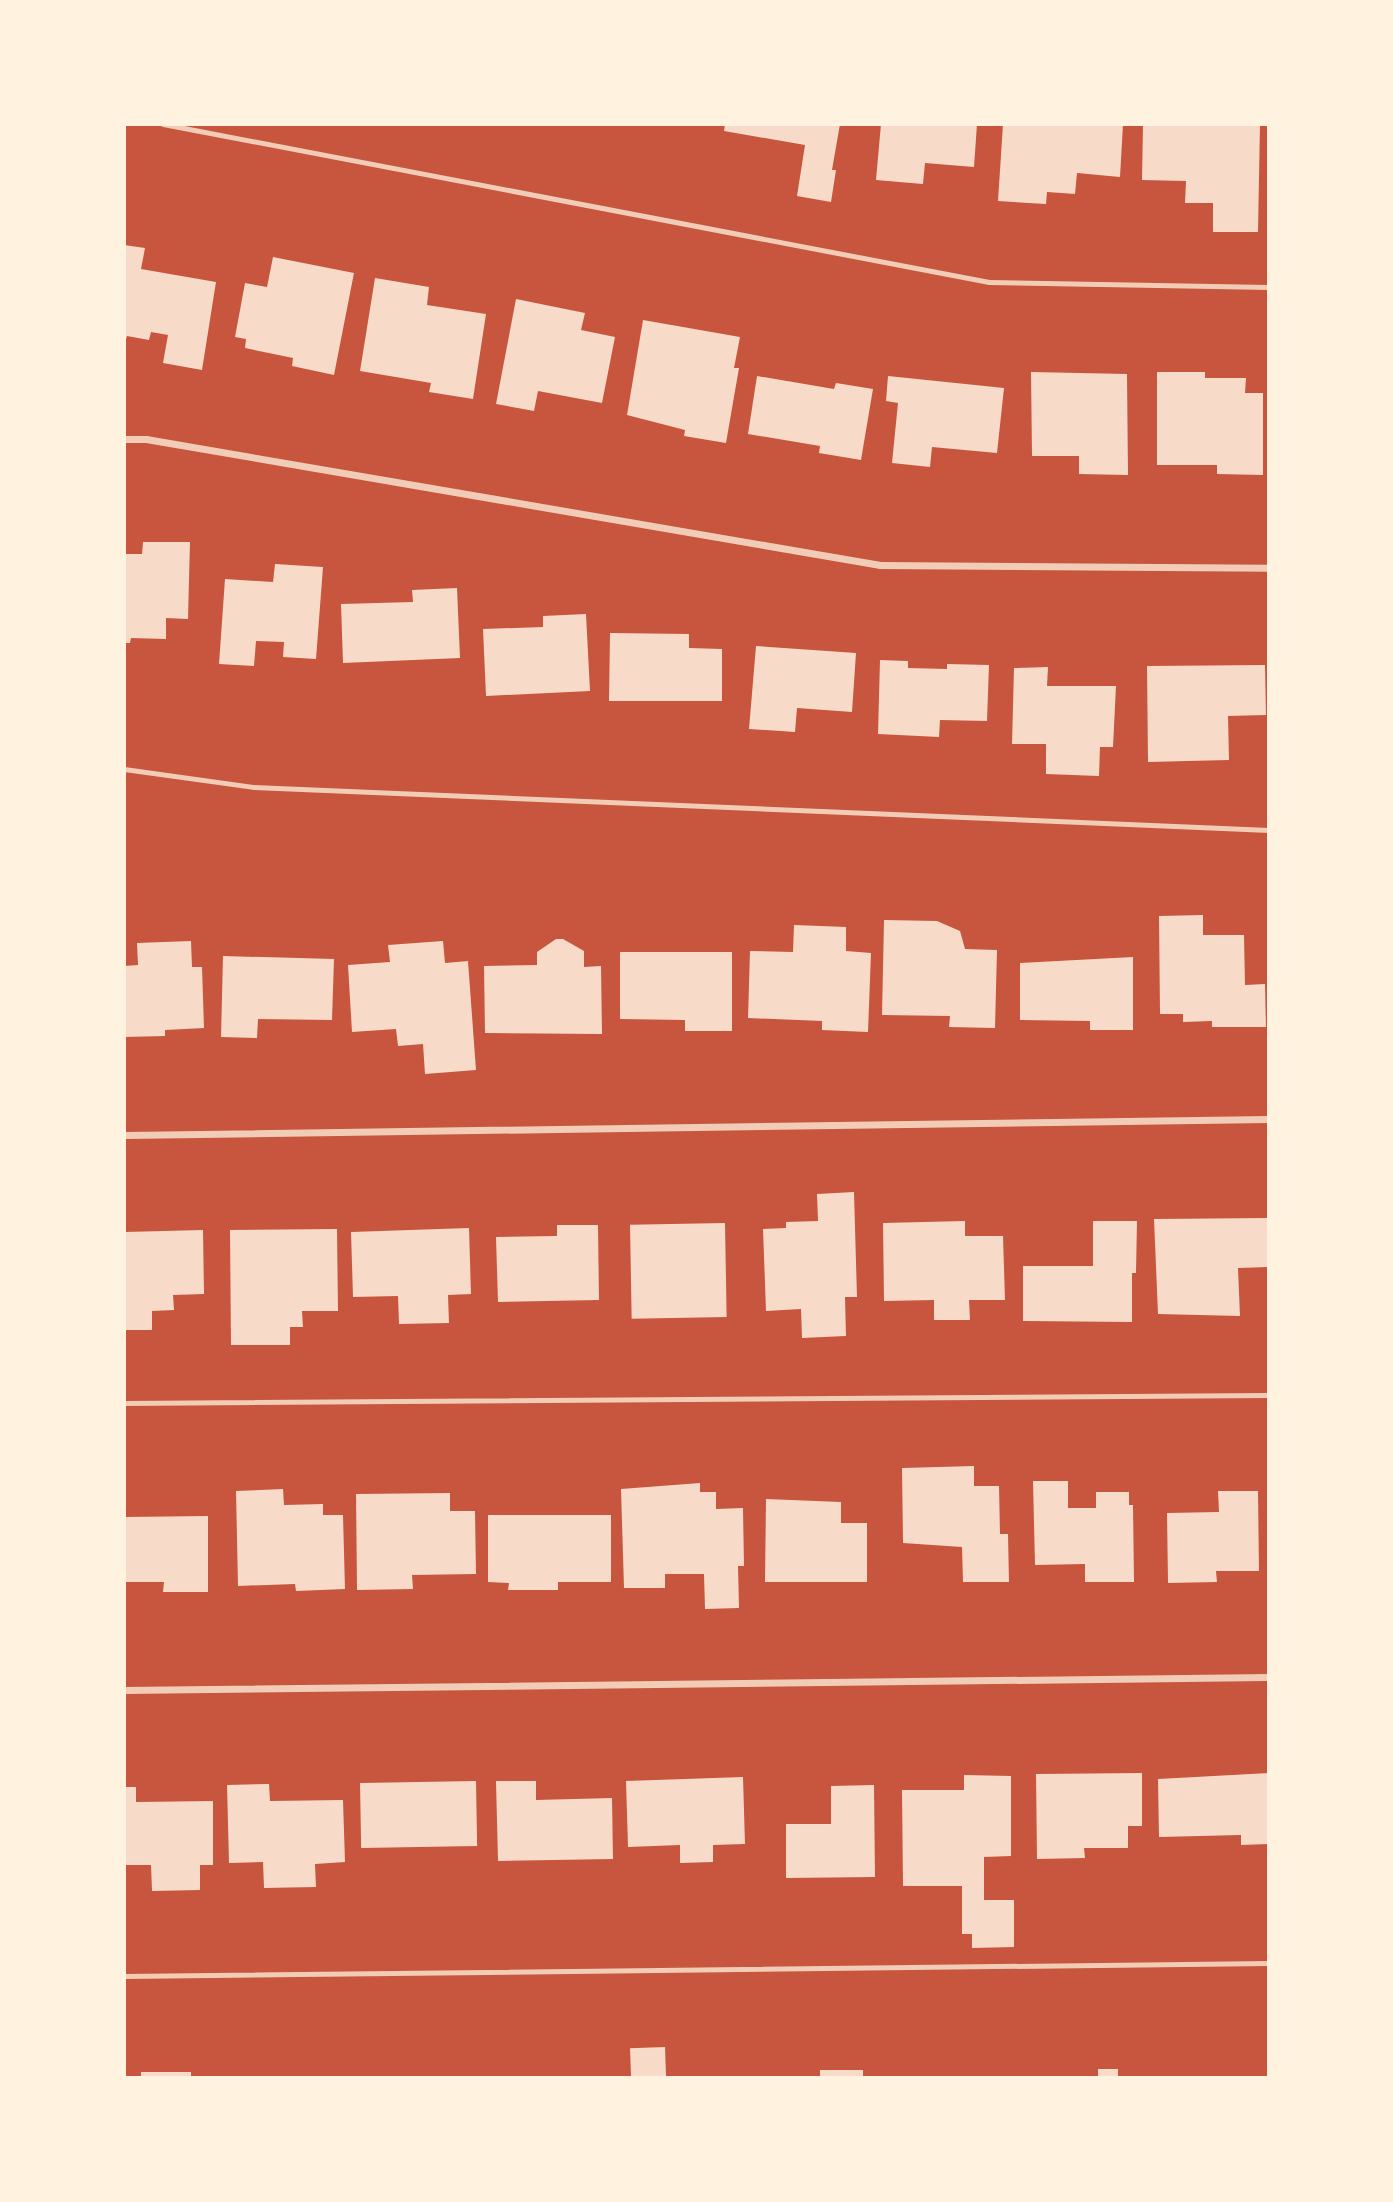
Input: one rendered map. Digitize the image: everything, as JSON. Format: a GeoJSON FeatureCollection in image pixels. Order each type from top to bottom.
{"type":"FeatureCollection","features":[{"type":"Feature","properties":{"kind":"street"},"geometry":{"type":"LineString","coordinates":[[124,439],[146,439],[880,565],[1269,568]]}},
{"type":"Feature","properties":{"kind":"street"},"geometry":{"type":"LineString","coordinates":[[124,1135],[1269,1119]]}},
{"type":"Feature","properties":{"kind":"street"},"geometry":{"type":"LineString","coordinates":[[124,1690],[1269,1677]]}},
{"type":"Feature","properties":{"kind":"lane"},"geometry":{"type":"LineString","coordinates":[[163,124],[989,282],[1269,288]]}},
{"type":"Feature","properties":{"kind":"lane"},"geometry":{"type":"LineString","coordinates":[[124,769],[253,788],[1269,830]]}},
{"type":"Feature","properties":{"kind":"lane"},"geometry":{"type":"LineString","coordinates":[[124,1403],[1269,1395]]}},
{"type":"Feature","properties":{"kind":"lane"},"geometry":{"type":"LineString","coordinates":[[124,1976],[1269,1963]]}},
{"type":"Feature","properties":{"kind":"building"},"geometry":{"type":"Polygon","coordinates":[[[725,124],[840,124],[832,170],[836,170],[831,202],[797,196],[805,145],[724,131],[725,124]]]}},
{"type":"Feature","properties":{"kind":"building"},"geometry":{"type":"Polygon","coordinates":[[[881,124],[977,124],[974,167],[925,163],[923,184],[876,180],[881,124]]]}},
{"type":"Feature","properties":{"kind":"building"},"geometry":{"type":"Polygon","coordinates":[[[1003,124],[1123,124],[1120,177],[1077,173],[1075,194],[1047,192],[1046,204],[998,201],[1003,124]]]}},
{"type":"Feature","properties":{"kind":"building"},"geometry":{"type":"Polygon","coordinates":[[[1143,124],[1260,124],[1258,232],[1213,232],[1213,203],[1185,203],[1186,181],[1142,180],[1143,124]]]}},
{"type":"Feature","properties":{"kind":"building"},"geometry":{"type":"Polygon","coordinates":[[[124,245],[145,248],[141,269],[216,282],[202,370],[163,363],[168,335],[151,332],[149,340],[127,336],[124,345],[124,245]]]}},
{"type":"Feature","properties":{"kind":"building"},"geometry":{"type":"Polygon","coordinates":[[[273,257],[354,273],[334,375],[292,366],[293,358],[245,348],[246,339],[235,337],[245,283],[267,287],[273,257]]]}},
{"type":"Feature","properties":{"kind":"building"},"geometry":{"type":"Polygon","coordinates":[[[375,278],[429,287],[427,305],[486,314],[473,399],[429,392],[431,383],[360,371],[375,278]]]}},
{"type":"Feature","properties":{"kind":"building"},"geometry":{"type":"Polygon","coordinates":[[[516,299],[585,313],[581,330],[615,337],[602,403],[538,391],[534,411],[496,404],[516,299]]]}},
{"type":"Feature","properties":{"kind":"building"},"geometry":{"type":"Polygon","coordinates":[[[643,320],[740,337],[734,368],[739,368],[726,443],[684,436],[685,430],[627,415],[643,320]]]}},
{"type":"Feature","properties":{"kind":"building"},"geometry":{"type":"Polygon","coordinates":[[[1031,372],[1127,374],[1128,475],[1079,474],[1079,456],[1032,456],[1031,372]]]}},
{"type":"Feature","properties":{"kind":"building"},"geometry":{"type":"Polygon","coordinates":[[[1157,372],[1205,372],[1205,378],[1246,378],[1245,393],[1263,393],[1263,475],[1217,474],[1217,465],[1157,465],[1157,372]]]}},
{"type":"Feature","properties":{"kind":"building"},"geometry":{"type":"Polygon","coordinates":[[[757,376],[834,389],[836,383],[873,389],[861,460],[819,453],[820,446],[748,434],[757,376]]]}},
{"type":"Feature","properties":{"kind":"building"},"geometry":{"type":"Polygon","coordinates":[[[888,376],[1004,388],[997,453],[932,447],[930,467],[892,463],[898,403],[886,401],[888,376]]]}},
{"type":"Feature","properties":{"kind":"building"},"geometry":{"type":"Polygon","coordinates":[[[143,542],[190,542],[188,619],[166,618],[166,639],[131,638],[130,643],[124,643],[124,554],[142,554],[143,542]]]}},
{"type":"Feature","properties":{"kind":"building"},"geometry":{"type":"Polygon","coordinates":[[[275,564],[323,567],[316,659],[283,657],[284,642],[256,641],[254,666],[219,664],[225,579],[273,582],[275,564]]]}},
{"type":"Feature","properties":{"kind":"building"},"geometry":{"type":"Polygon","coordinates":[[[457,588],[460,658],[343,663],[341,604],[413,602],[412,590],[457,588]]]}},
{"type":"Feature","properties":{"kind":"building"},"geometry":{"type":"Polygon","coordinates":[[[586,614],[590,691],[486,696],[483,629],[543,627],[543,616],[586,614]]]}},
{"type":"Feature","properties":{"kind":"building"},"geometry":{"type":"Polygon","coordinates":[[[610,633],[689,634],[689,648],[722,649],[722,701],[609,701],[610,633]]]}},
{"type":"Feature","properties":{"kind":"building"},"geometry":{"type":"Polygon","coordinates":[[[756,646],[856,653],[852,712],[797,708],[795,732],[749,729],[756,646]]]}},
{"type":"Feature","properties":{"kind":"building"},"geometry":{"type":"Polygon","coordinates":[[[880,660],[908,661],[908,668],[947,669],[947,664],[989,665],[987,721],[940,720],[939,737],[878,734],[880,660]]]}},
{"type":"Feature","properties":{"kind":"building"},"geometry":{"type":"Polygon","coordinates":[[[1265,665],[1266,715],[1228,716],[1229,760],[1148,762],[1147,666],[1265,665]]]}},
{"type":"Feature","properties":{"kind":"building"},"geometry":{"type":"Polygon","coordinates":[[[1048,667],[1047,686],[1116,686],[1113,747],[1100,747],[1099,776],[1046,774],[1046,744],[1012,744],[1014,668],[1048,667]]]}},
{"type":"Feature","properties":{"kind":"building"},"geometry":{"type":"Polygon","coordinates":[[[1203,915],[1203,935],[1244,935],[1245,985],[1265,984],[1266,1027],[1212,1027],[1212,1021],[1183,1022],[1183,1014],[1160,1014],[1159,916],[1203,915]]]}},
{"type":"Feature","properties":{"kind":"building"},"geometry":{"type":"Polygon","coordinates":[[[884,920],[937,921],[960,931],[965,949],[997,950],[995,1028],[949,1027],[950,1016],[882,1015],[884,920]]]}},
{"type":"Feature","properties":{"kind":"building"},"geometry":{"type":"Polygon","coordinates":[[[794,925],[846,927],[846,951],[871,953],[868,1032],[822,1030],[822,1021],[748,1018],[750,951],[793,952],[794,925]]]}},
{"type":"Feature","properties":{"kind":"building"},"geometry":{"type":"Polygon","coordinates":[[[556,939],[563,939],[584,951],[584,967],[601,966],[602,1034],[485,1033],[484,966],[537,965],[537,952],[556,939]]]}},
{"type":"Feature","properties":{"kind":"building"},"geometry":{"type":"Polygon","coordinates":[[[191,941],[192,967],[202,967],[204,1028],[165,1030],[165,1036],[124,1037],[124,966],[138,965],[137,943],[191,941]]]}},
{"type":"Feature","properties":{"kind":"building"},"geometry":{"type":"Polygon","coordinates":[[[443,941],[445,963],[468,961],[476,1070],[425,1074],[423,1044],[398,1046],[396,1029],[352,1032],[348,965],[390,962],[388,945],[443,941]]]}},
{"type":"Feature","properties":{"kind":"building"},"geometry":{"type":"Polygon","coordinates":[[[620,952],[732,952],[732,1031],[685,1031],[685,1020],[620,1019],[620,952]]]}},
{"type":"Feature","properties":{"kind":"building"},"geometry":{"type":"Polygon","coordinates":[[[223,956],[334,959],[332,1020],[258,1019],[257,1038],[221,1037],[223,956]]]}},
{"type":"Feature","properties":{"kind":"building"},"geometry":{"type":"Polygon","coordinates":[[[1133,957],[1133,1030],[1090,1030],[1090,1021],[1020,1020],[1020,963],[1133,957]]]}},
{"type":"Feature","properties":{"kind":"building"},"geometry":{"type":"Polygon","coordinates":[[[854,1192],[857,1297],[845,1297],[846,1336],[802,1338],[801,1309],[766,1311],[763,1229],[786,1228],[786,1222],[818,1221],[817,1194],[854,1192]]]}},
{"type":"Feature","properties":{"kind":"building"},"geometry":{"type":"Polygon","coordinates":[[[1269,1218],[1269,1267],[1238,1268],[1240,1316],[1158,1314],[1154,1219],[1269,1218]]]}},
{"type":"Feature","properties":{"kind":"building"},"geometry":{"type":"Polygon","coordinates":[[[965,1221],[965,1236],[1003,1236],[1005,1300],[969,1300],[970,1320],[934,1320],[934,1300],[884,1301],[883,1223],[965,1221]]]}},
{"type":"Feature","properties":{"kind":"building"},"geometry":{"type":"Polygon","coordinates":[[[1093,1221],[1137,1221],[1136,1273],[1132,1273],[1132,1322],[1023,1321],[1023,1266],[1093,1266],[1093,1221]]]}},
{"type":"Feature","properties":{"kind":"building"},"geometry":{"type":"Polygon","coordinates":[[[725,1223],[727,1317],[632,1319],[630,1225],[725,1223]]]}},
{"type":"Feature","properties":{"kind":"building"},"geometry":{"type":"Polygon","coordinates":[[[557,1225],[598,1225],[599,1300],[498,1302],[496,1237],[557,1236],[557,1225]]]}},
{"type":"Feature","properties":{"kind":"building"},"geometry":{"type":"Polygon","coordinates":[[[469,1228],[471,1294],[448,1295],[449,1323],[399,1324],[398,1296],[353,1297],[351,1232],[469,1228]]]}},
{"type":"Feature","properties":{"kind":"building"},"geometry":{"type":"Polygon","coordinates":[[[337,1229],[338,1311],[302,1311],[303,1327],[290,1327],[290,1345],[231,1345],[230,1230],[337,1229]]]}},
{"type":"Feature","properties":{"kind":"building"},"geometry":{"type":"Polygon","coordinates":[[[203,1230],[204,1294],[173,1295],[174,1310],[152,1311],[152,1330],[124,1330],[124,1232],[203,1230]]]}},
{"type":"Feature","properties":{"kind":"building"},"geometry":{"type":"Polygon","coordinates":[[[974,1466],[974,1486],[999,1486],[1000,1534],[1008,1534],[1009,1582],[963,1582],[962,1547],[903,1543],[902,1468],[974,1466]]]}},
{"type":"Feature","properties":{"kind":"building"},"geometry":{"type":"Polygon","coordinates":[[[1033,1481],[1068,1481],[1068,1508],[1096,1508],[1096,1492],[1129,1492],[1129,1505],[1133,1505],[1134,1582],[1085,1582],[1085,1564],[1035,1565],[1033,1481]]]}},
{"type":"Feature","properties":{"kind":"building"},"geometry":{"type":"Polygon","coordinates":[[[700,1483],[700,1492],[716,1492],[716,1509],[743,1508],[744,1566],[738,1566],[739,1608],[705,1609],[704,1574],[665,1574],[665,1588],[624,1588],[621,1489],[700,1483]]]}},
{"type":"Feature","properties":{"kind":"building"},"geometry":{"type":"Polygon","coordinates":[[[283,1489],[284,1505],[323,1504],[323,1515],[343,1515],[345,1589],[296,1591],[295,1584],[238,1586],[236,1491],[283,1489]]]}},
{"type":"Feature","properties":{"kind":"building"},"geometry":{"type":"Polygon","coordinates":[[[1218,1491],[1258,1491],[1259,1571],[1216,1571],[1217,1582],[1168,1583],[1167,1513],[1219,1512],[1218,1491]]]}},
{"type":"Feature","properties":{"kind":"building"},"geometry":{"type":"Polygon","coordinates":[[[450,1493],[450,1511],[475,1511],[476,1574],[412,1575],[413,1589],[357,1590],[356,1494],[450,1493]]]}},
{"type":"Feature","properties":{"kind":"building"},"geometry":{"type":"Polygon","coordinates":[[[766,1499],[841,1502],[841,1523],[867,1523],[867,1582],[765,1582],[766,1499]]]}},
{"type":"Feature","properties":{"kind":"building"},"geometry":{"type":"Polygon","coordinates":[[[488,1515],[611,1515],[611,1582],[558,1582],[558,1590],[508,1590],[509,1583],[488,1582],[488,1515]]]}},
{"type":"Feature","properties":{"kind":"building"},"geometry":{"type":"Polygon","coordinates":[[[208,1516],[208,1592],[163,1592],[164,1582],[124,1582],[124,1517],[208,1516]]]}},
{"type":"Feature","properties":{"kind":"building"},"geometry":{"type":"Polygon","coordinates":[[[1142,1773],[1142,1826],[1128,1826],[1128,1848],[1084,1848],[1085,1858],[1037,1859],[1036,1774],[1142,1773]]]}},
{"type":"Feature","properties":{"kind":"building"},"geometry":{"type":"Polygon","coordinates":[[[1269,1773],[1269,1844],[1241,1845],[1241,1835],[1159,1837],[1158,1779],[1269,1773]]]}},
{"type":"Feature","properties":{"kind":"building"},"geometry":{"type":"Polygon","coordinates":[[[964,1775],[1011,1776],[1011,1856],[984,1857],[984,1900],[1014,1900],[1014,1947],[972,1948],[972,1934],[962,1934],[962,1886],[903,1886],[902,1790],[964,1790],[964,1775]]]}},
{"type":"Feature","properties":{"kind":"building"},"geometry":{"type":"Polygon","coordinates":[[[743,1777],[745,1844],[713,1845],[713,1862],[680,1863],[680,1845],[628,1847],[626,1781],[743,1777]]]}},
{"type":"Feature","properties":{"kind":"building"},"geometry":{"type":"Polygon","coordinates":[[[476,1781],[477,1846],[361,1848],[360,1783],[476,1781]]]}},
{"type":"Feature","properties":{"kind":"building"},"geometry":{"type":"Polygon","coordinates":[[[496,1781],[536,1781],[536,1800],[612,1798],[613,1859],[498,1861],[496,1781]]]}},
{"type":"Feature","properties":{"kind":"building"},"geometry":{"type":"Polygon","coordinates":[[[269,1784],[270,1801],[343,1800],[345,1862],[315,1864],[316,1887],[264,1888],[263,1862],[229,1863],[227,1785],[269,1784]]]}},
{"type":"Feature","properties":{"kind":"building"},"geometry":{"type":"Polygon","coordinates":[[[874,1785],[875,1877],[786,1878],[786,1824],[831,1824],[831,1786],[874,1785]]]}},
{"type":"Feature","properties":{"kind":"building"},"geometry":{"type":"Polygon","coordinates":[[[124,1787],[136,1787],[136,1802],[213,1801],[213,1865],[200,1865],[200,1890],[152,1891],[151,1865],[124,1865],[124,1787]]]}},
{"type":"Feature","properties":{"kind":"building"},"geometry":{"type":"Polygon","coordinates":[[[665,2047],[666,2078],[631,2078],[630,2048],[665,2047]]]}},
{"type":"Feature","properties":{"kind":"building"},"geometry":{"type":"Polygon","coordinates":[[[1098,2069],[1118,2069],[1118,2078],[1098,2078],[1098,2069]]]}},
{"type":"Feature","properties":{"kind":"building"},"geometry":{"type":"Polygon","coordinates":[[[820,2070],[863,2070],[863,2078],[820,2078],[820,2070]]]}},
{"type":"Feature","properties":{"kind":"building"},"geometry":{"type":"Polygon","coordinates":[[[141,2072],[191,2072],[191,2078],[141,2078],[141,2072]]]}}]}
